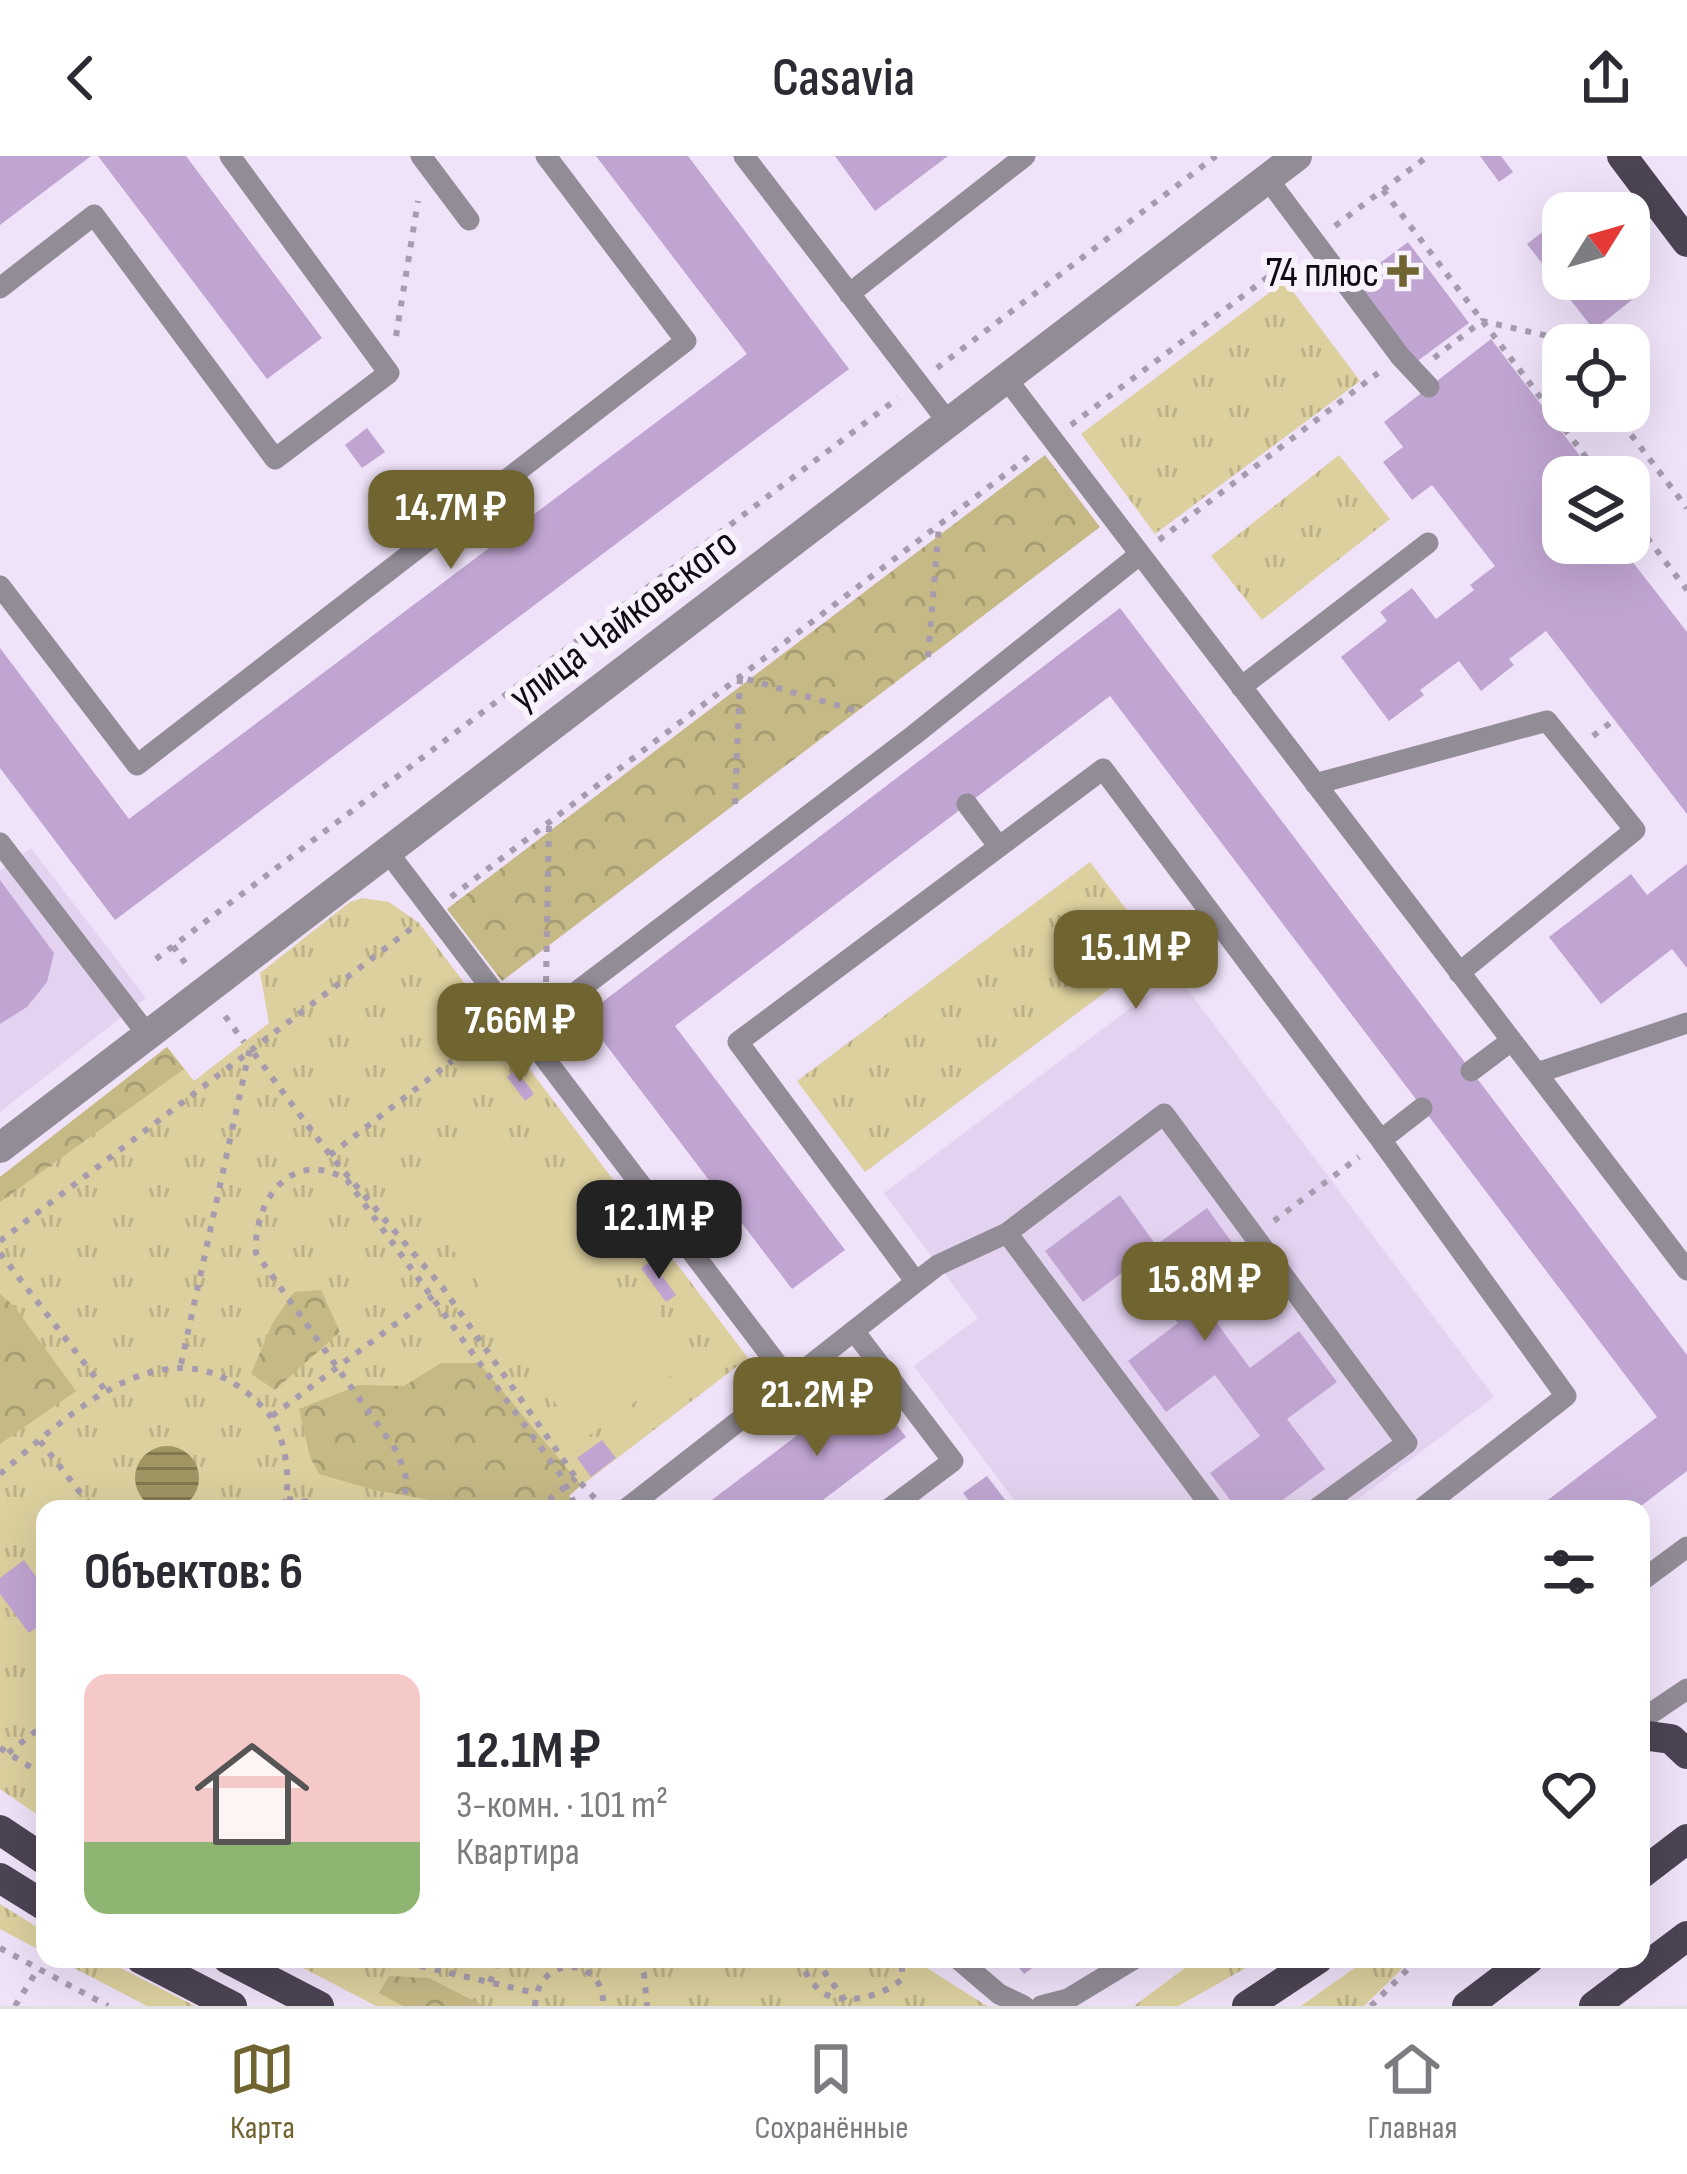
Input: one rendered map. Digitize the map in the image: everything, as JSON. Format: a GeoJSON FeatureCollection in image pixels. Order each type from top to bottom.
{"type":"FeatureCollection","features":[{"type":"Feature","properties":{"kind":"main road"},"geometry":{"type":"LineString","coordinates":[[1622,156],[1687,242]]}},
{"type":"Feature","properties":{"kind":"main road"},"geometry":{"type":"LineString","coordinates":[[1650,1736],[1671,1739],[1687,1754]]}},
{"type":"Feature","properties":{"kind":"main road"},"geometry":{"type":"LineString","coordinates":[[0,1830],[36,1853]]}},
{"type":"Feature","properties":{"kind":"main road"},"geometry":{"type":"LineString","coordinates":[[1650,1867],[1687,1840]]}},
{"type":"Feature","properties":{"kind":"main road"},"geometry":{"type":"LineString","coordinates":[[0,1878],[36,1900]]}},
{"type":"Feature","properties":{"kind":"main road"},"geometry":{"type":"LineString","coordinates":[[1650,1964],[1687,1936]]}},
{"type":"Feature","properties":{"kind":"main road"},"geometry":{"type":"LineString","coordinates":[[158,1968],[232,2006]]}},
{"type":"Feature","properties":{"kind":"main road"},"geometry":{"type":"LineString","coordinates":[[245,1968],[319,2006]]}},
{"type":"Feature","properties":{"kind":"main road"},"geometry":{"type":"LineString","coordinates":[[1247,2006],[1304,1968]]}},
{"type":"Feature","properties":{"kind":"main road"},"geometry":{"type":"LineString","coordinates":[[1467,2006],[1517,1968]]}},
{"type":"Feature","properties":{"kind":"main road"},"geometry":{"type":"LineString","coordinates":[[1594,2006],[1644,1968]]}},
{"type":"Feature","properties":{"kind":"street","name":"улица Чайковского"},"geometry":{"type":"LineString","coordinates":[[0,1148],[1297,156]]}},
{"type":"Feature","properties":{"kind":"lane"},"geometry":{"type":"LineString","coordinates":[[0,288],[94,215],[275,459],[389,374],[230,156]]}},
{"type":"Feature","properties":{"kind":"lane"},"geometry":{"type":"LineString","coordinates":[[0,586],[137,765],[686,341],[546,156]]}},
{"type":"Feature","properties":{"kind":"lane"},"geometry":{"type":"LineString","coordinates":[[849,294],[1025,156]]}},
{"type":"Feature","properties":{"kind":"lane"},"geometry":{"type":"LineString","coordinates":[[747,157],[948,422]]}},
{"type":"Feature","properties":{"kind":"lane"},"geometry":{"type":"LineString","coordinates":[[423,158],[469,220]]}},
{"type":"Feature","properties":{"kind":"lane"},"geometry":{"type":"LineString","coordinates":[[1268,178],[1414,372]]}},
{"type":"Feature","properties":{"kind":"lane"},"geometry":{"type":"LineString","coordinates":[[1005,377],[1511,1041],[1682,1254]]}},
{"type":"Feature","properties":{"kind":"lane"},"geometry":{"type":"LineString","coordinates":[[1241,687],[1428,543]]}},
{"type":"Feature","properties":{"kind":"lane"},"geometry":{"type":"LineString","coordinates":[[525,1031],[914,735],[1139,555]]}},
{"type":"Feature","properties":{"kind":"lane"},"geometry":{"type":"LineString","coordinates":[[1315,784],[1547,721],[1635,830],[1459,973]]}},
{"type":"Feature","properties":{"kind":"lane"},"geometry":{"type":"LineString","coordinates":[[914,735],[929,754]]}},
{"type":"Feature","properties":{"kind":"lane"},"geometry":{"type":"LineString","coordinates":[[916,1282],[737,1042],[1103,769],[1566,1396],[1433,1500]]}},
{"type":"Feature","properties":{"kind":"lane"},"geometry":{"type":"LineString","coordinates":[[967,804],[999,847]]}},
{"type":"Feature","properties":{"kind":"lane"},"geometry":{"type":"LineString","coordinates":[[0,843],[147,1034]]}},
{"type":"Feature","properties":{"kind":"lane"},"geometry":{"type":"LineString","coordinates":[[387,850],[790,1381]]}},
{"type":"Feature","properties":{"kind":"lane"},"geometry":{"type":"LineString","coordinates":[[1537,1073],[1687,1023]]}},
{"type":"Feature","properties":{"kind":"lane"},"geometry":{"type":"LineString","coordinates":[[1471,1071],[1511,1041]]}},
{"type":"Feature","properties":{"kind":"lane"},"geometry":{"type":"LineString","coordinates":[[1381,1140],[1422,1108]]}},
{"type":"Feature","properties":{"kind":"lane"},"geometry":{"type":"LineString","coordinates":[[638,1500],[938,1265],[1007,1233],[1164,1114],[1407,1443],[1328,1500]]}},
{"type":"Feature","properties":{"kind":"lane"},"geometry":{"type":"LineString","coordinates":[[1007,1233],[1206,1500]]}},
{"type":"Feature","properties":{"kind":"lane"},"geometry":{"type":"LineString","coordinates":[[854,1331],[952,1461],[901,1500]]}},
{"type":"Feature","properties":{"kind":"lane"},"geometry":{"type":"LineString","coordinates":[[1650,1574],[1687,1547]]}},
{"type":"Feature","properties":{"kind":"lane"},"geometry":{"type":"LineString","coordinates":[[1650,1714],[1687,1689]]}},
{"type":"Feature","properties":{"kind":"lane"},"geometry":{"type":"LineString","coordinates":[[969,1968],[999,1994],[1024,2006]]}},
{"type":"Feature","properties":{"kind":"lane"},"geometry":{"type":"LineString","coordinates":[[1041,2006],[1068,1999],[1118,1968]]}},
{"type":"Feature","properties":{"kind":"path"},"geometry":{"type":"LineString","coordinates":[[156,959],[1216,156]]}},
{"type":"Feature","properties":{"kind":"path"},"geometry":{"type":"LineString","coordinates":[[0,1241],[1428,156]]}},
{"type":"Feature","properties":{"kind":"path"},"geometry":{"type":"LineString","coordinates":[[384,367],[399,330],[423,158]]}},
{"type":"Feature","properties":{"kind":"path"},"geometry":{"type":"LineString","coordinates":[[1383,190],[1585,456]]}},
{"type":"Feature","properties":{"kind":"path"},"geometry":{"type":"LineString","coordinates":[[1139,555],[1483,321],[1542,335]]}},
{"type":"Feature","properties":{"kind":"path"},"geometry":{"type":"LineString","coordinates":[[1629,432],[1687,508]]}},
{"type":"Feature","properties":{"kind":"path"},"geometry":{"type":"LineString","coordinates":[[928,657],[939,525]]}},
{"type":"Feature","properties":{"kind":"path"},"geometry":{"type":"LineString","coordinates":[[1650,542],[1687,590]]}},
{"type":"Feature","properties":{"kind":"path"},"geometry":{"type":"LineString","coordinates":[[740,677],[856,711]]}},
{"type":"Feature","properties":{"kind":"path"},"geometry":{"type":"LineString","coordinates":[[735,804],[740,677]]}},
{"type":"Feature","properties":{"kind":"path"},"geometry":{"type":"LineString","coordinates":[[546,1016],[548,823]]}},
{"type":"Feature","properties":{"kind":"path"},"geometry":{"type":"LineString","coordinates":[[250,1048],[330,1155],[443,1288],[596,1500]]}},
{"type":"Feature","properties":{"kind":"path"},"geometry":{"type":"LineString","coordinates":[[181,1364],[250,1048]]}},
{"type":"Feature","properties":{"kind":"path"},"geometry":{"type":"LineString","coordinates":[[330,1155],[452,1061]]}},
{"type":"Feature","properties":{"kind":"path"},"geometry":{"type":"LineString","coordinates":[[1253,1236],[1381,1140]]}},
{"type":"Feature","properties":{"kind":"path"},"geometry":{"type":"LineString","coordinates":[[405,1500],[406,1478],[398,1453],[256,1253],[254,1230],[274,1186],[290,1174],[331,1170],[346,1180],[434,1295],[573,1500]]}},
{"type":"Feature","properties":{"kind":"path"},"geometry":{"type":"LineString","coordinates":[[0,1253],[105,1390]]}},
{"type":"Feature","properties":{"kind":"path"},"geometry":{"type":"LineString","coordinates":[[272,1416],[443,1288]]}},
{"type":"Feature","properties":{"kind":"path"},"geometry":{"type":"LineString","coordinates":[[0,1474],[105,1390],[181,1364],[242,1387],[272,1416],[287,1473],[287,1499],[292,1500]]}},
{"type":"Feature","properties":{"kind":"path"},"geometry":{"type":"LineString","coordinates":[[39,1440],[86,1500]]}},
{"type":"Feature","properties":{"kind":"path"},"geometry":{"type":"LineString","coordinates":[[548,1500],[576,1478]]}},
{"type":"Feature","properties":{"kind":"path"},"geometry":{"type":"LineString","coordinates":[[36,1730],[4,1750],[36,1770]]}},
{"type":"Feature","properties":{"kind":"path"},"geometry":{"type":"LineString","coordinates":[[0,1948],[36,1968]]}},
{"type":"Feature","properties":{"kind":"path"},"geometry":{"type":"LineString","coordinates":[[430,1968],[535,1993]]}},
{"type":"Feature","properties":{"kind":"path"},"geometry":{"type":"LineString","coordinates":[[490,1982],[495,1968]]}},
{"type":"Feature","properties":{"kind":"path"},"geometry":{"type":"LineString","coordinates":[[535,2006],[542,1979],[558,1968]]}},
{"type":"Feature","properties":{"kind":"path"},"geometry":{"type":"LineString","coordinates":[[578,1968],[600,1985],[603,2006]]}},
{"type":"Feature","properties":{"kind":"path"},"geometry":{"type":"LineString","coordinates":[[641,1968],[647,2006]]}},
{"type":"Feature","properties":{"kind":"path"},"geometry":{"type":"LineString","coordinates":[[803,1968],[823,1996],[849,2005],[884,1996],[902,1979],[902,1968]]}},
{"type":"Feature","properties":{"kind":"path"},"geometry":{"type":"LineString","coordinates":[[822,1968],[849,2005]]}},
{"type":"Feature","properties":{"kind":"path"},"geometry":{"type":"LineString","coordinates":[[1371,2006],[1409,1968]]}},
{"type":"Feature","properties":{"kind":"path"},"geometry":{"type":"LineString","coordinates":[[15,2006],[38,1969],[108,2006]]}},
{"type":"Feature","properties":{"kind":"shaded area"},"geometry":{"type":"Polygon","coordinates":[[[31,848],[146,998],[0,1112],[0,871],[31,848]]]}},
{"type":"Feature","properties":{"kind":"shaded area"},"geometry":{"type":"Polygon","coordinates":[[[1176,974],[1494,1397],[1357,1500],[1014,1500],[914,1366],[978,1318],[884,1193],[1176,974]]]}},
{"type":"Feature","properties":{"kind":"shaded area"},"geometry":{"type":"Polygon","coordinates":[[[155,1448],[179,1448],[197,1466],[197,1490],[191,1500],[143,1500],[137,1490],[137,1466],[155,1448]]]}},
{"type":"Feature","properties":{"kind":"green space"},"geometry":{"type":"Polygon","coordinates":[[[1285,281],[1360,381],[1155,534],[1081,434],[1285,281]]]}},
{"type":"Feature","properties":{"kind":"green space"},"geometry":{"type":"Polygon","coordinates":[[[1045,455],[1100,527],[502,981],[447,909],[1045,455]]]}},
{"type":"Feature","properties":{"kind":"green space"},"geometry":{"type":"Polygon","coordinates":[[[1339,455],[1390,519],[1262,620],[1211,556],[1339,455]]]}},
{"type":"Feature","properties":{"kind":"green space"},"geometry":{"type":"Polygon","coordinates":[[[1090,862],[1159,952],[865,1172],[797,1081],[1090,862]]]}},
{"type":"Feature","properties":{"kind":"green space"},"geometry":{"type":"Polygon","coordinates":[[[362,898],[389,902],[419,923],[748,1358],[569,1495],[572,1500],[36,1500],[36,1814],[0,1789],[0,1177],[167,1047],[194,1081],[269,1023],[260,973],[350,902],[362,898]]]}},
{"type":"Feature","properties":{"kind":"green space"},"geometry":{"type":"Polygon","coordinates":[[[167,1047],[184,1069],[0,1202],[0,1177],[167,1047]]]}},
{"type":"Feature","properties":{"kind":"green space"},"geometry":{"type":"Polygon","coordinates":[[[496,1140],[508,1145],[617,1284],[620,1299],[614,1312],[561,1353],[544,1355],[531,1350],[425,1214],[423,1195],[434,1178],[469,1152],[496,1140]]]}},
{"type":"Feature","properties":{"kind":"green space"},"geometry":{"type":"Polygon","coordinates":[[[321,1290],[340,1332],[275,1390],[251,1374],[272,1324],[294,1292],[321,1290]]]}},
{"type":"Feature","properties":{"kind":"green space"},"geometry":{"type":"Polygon","coordinates":[[[0,1294],[14,1306],[76,1391],[0,1444],[0,1294]]]}},
{"type":"Feature","properties":{"kind":"green space"},"geometry":{"type":"Polygon","coordinates":[[[648,1298],[693,1359],[583,1440],[538,1380],[648,1298]]]}},
{"type":"Feature","properties":{"kind":"green space"},"geometry":{"type":"Polygon","coordinates":[[[441,1363],[479,1363],[581,1485],[569,1496],[572,1500],[430,1500],[319,1474],[310,1457],[299,1409],[359,1385],[404,1386],[441,1363]]]}},
{"type":"Feature","properties":{"kind":"green space"},"geometry":{"type":"Polygon","coordinates":[[[0,1904],[36,1926],[36,1948],[0,1929],[0,1904]]]}},
{"type":"Feature","properties":{"kind":"green space"},"geometry":{"type":"Polygon","coordinates":[[[74,1968],[121,1968],[195,2006],[147,2006],[74,1968]]]}},
{"type":"Feature","properties":{"kind":"green space"},"geometry":{"type":"Polygon","coordinates":[[[303,1968],[927,1968],[987,2006],[376,2006],[303,1968]]]}},
{"type":"Feature","properties":{"kind":"green space"},"geometry":{"type":"Polygon","coordinates":[[[1185,1968],[1246,1968],[1178,2006],[1134,2006],[1185,1968]]]}},
{"type":"Feature","properties":{"kind":"green space"},"geometry":{"type":"Polygon","coordinates":[[[1354,1968],[1403,1968],[1364,2006],[1301,2006],[1354,1968]]]}},
{"type":"Feature","properties":{"kind":"green space"},"geometry":{"type":"Polygon","coordinates":[[[389,1976],[429,1978],[484,2006],[403,2006],[379,1993],[389,1976]]]}},
{"type":"Feature","properties":{"kind":"building"},"geometry":{"type":"Polygon","coordinates":[[[0,156],[91,156],[0,225],[0,156]]]}},
{"type":"Feature","properties":{"kind":"building"},"geometry":{"type":"Polygon","coordinates":[[[98,156],[186,156],[322,338],[267,379],[98,156]]]}},
{"type":"Feature","properties":{"kind":"building"},"geometry":{"type":"Polygon","coordinates":[[[596,156],[688,156],[849,369],[115,920],[0,768],[0,648],[129,819],[747,354],[596,156]]]}},
{"type":"Feature","properties":{"kind":"building"},"geometry":{"type":"Polygon","coordinates":[[[835,156],[948,156],[875,211],[835,156]]]}},
{"type":"Feature","properties":{"kind":"building"},"geometry":{"type":"Polygon","coordinates":[[[1480,156],[1501,156],[1513,172],[1499,182],[1480,156]]]}},
{"type":"Feature","properties":{"kind":"building"},"geometry":{"type":"Polygon","coordinates":[[[1542,232],[1542,263],[1527,244],[1542,232]]]}},
{"type":"Feature","properties":{"kind":"building"},"geometry":{"type":"Polygon","coordinates":[[[1408,242],[1469,323],[1412,365],[1352,284],[1408,242]]]}},
{"type":"Feature","properties":{"kind":"building"},"geometry":{"type":"Polygon","coordinates":[[[1571,300],[1632,300],[1602,324],[1589,324],[1571,300]]]}},
{"type":"Feature","properties":{"kind":"building"},"geometry":{"type":"Polygon","coordinates":[[[1491,339],[1542,406],[1542,432],[1562,432],[1580,456],[1542,456],[1542,564],[1634,564],[1687,632],[1687,814],[1546,631],[1509,659],[1514,665],[1481,691],[1459,661],[1389,721],[1341,657],[1387,621],[1380,612],[1412,588],[1436,619],[1474,590],[1470,585],[1495,566],[1432,485],[1412,500],[1383,462],[1403,447],[1384,422],[1491,339]]]}},
{"type":"Feature","properties":{"kind":"building"},"geometry":{"type":"Polygon","coordinates":[[[367,428],[385,452],[362,468],[345,445],[367,428]]]}},
{"type":"Feature","properties":{"kind":"building"},"geometry":{"type":"Polygon","coordinates":[[[1120,608],[1687,1355],[1687,1471],[1649,1500],[1548,1500],[1657,1417],[1110,696],[675,1026],[845,1250],[792,1289],[584,1016],[1120,608]]]}},
{"type":"Feature","properties":{"kind":"building"},"geometry":{"type":"Polygon","coordinates":[[[1687,864],[1687,968],[1672,949],[1601,1004],[1549,937],[1631,874],[1647,895],[1687,864]]]}},
{"type":"Feature","properties":{"kind":"building"},"geometry":{"type":"Polygon","coordinates":[[[0,880],[54,953],[47,982],[27,1007],[0,1024],[0,880]]]}},
{"type":"Feature","properties":{"kind":"building"},"geometry":{"type":"Polygon","coordinates":[[[516,1069],[534,1094],[525,1101],[507,1077],[516,1069]]]}},
{"type":"Feature","properties":{"kind":"building"},"geometry":{"type":"Polygon","coordinates":[[[1120,1195],[1156,1245],[1207,1208],[1244,1259],[1196,1295],[1250,1368],[1299,1331],[1337,1382],[1287,1419],[1325,1469],[1282,1500],[1230,1500],[1210,1473],[1260,1436],[1215,1375],[1166,1412],[1128,1361],[1178,1323],[1134,1264],[1083,1302],[1045,1251],[1120,1195]]]}},
{"type":"Feature","properties":{"kind":"building"},"geometry":{"type":"Polygon","coordinates":[[[651,1261],[676,1295],[666,1302],[641,1268],[651,1261]]]}},
{"type":"Feature","properties":{"kind":"building"},"geometry":{"type":"Polygon","coordinates":[[[865,1384],[906,1437],[823,1500],[712,1500],[865,1384]]]}},
{"type":"Feature","properties":{"kind":"building"},"geometry":{"type":"Polygon","coordinates":[[[602,1440],[616,1458],[591,1477],[577,1458],[602,1440]]]}},
{"type":"Feature","properties":{"kind":"building"},"geometry":{"type":"Polygon","coordinates":[[[987,1476],[1005,1500],[968,1500],[963,1493],[987,1476]]]}},
{"type":"Feature","properties":{"kind":"building"},"geometry":{"type":"Polygon","coordinates":[[[24,1560],[36,1577],[36,1628],[29,1633],[0,1594],[0,1578],[24,1560]]]}},
{"type":"Feature","properties":{"kind":"place","name":"74 плюс"},"geometry":{"type":"Point","coordinates":[1403,271]}}]}
